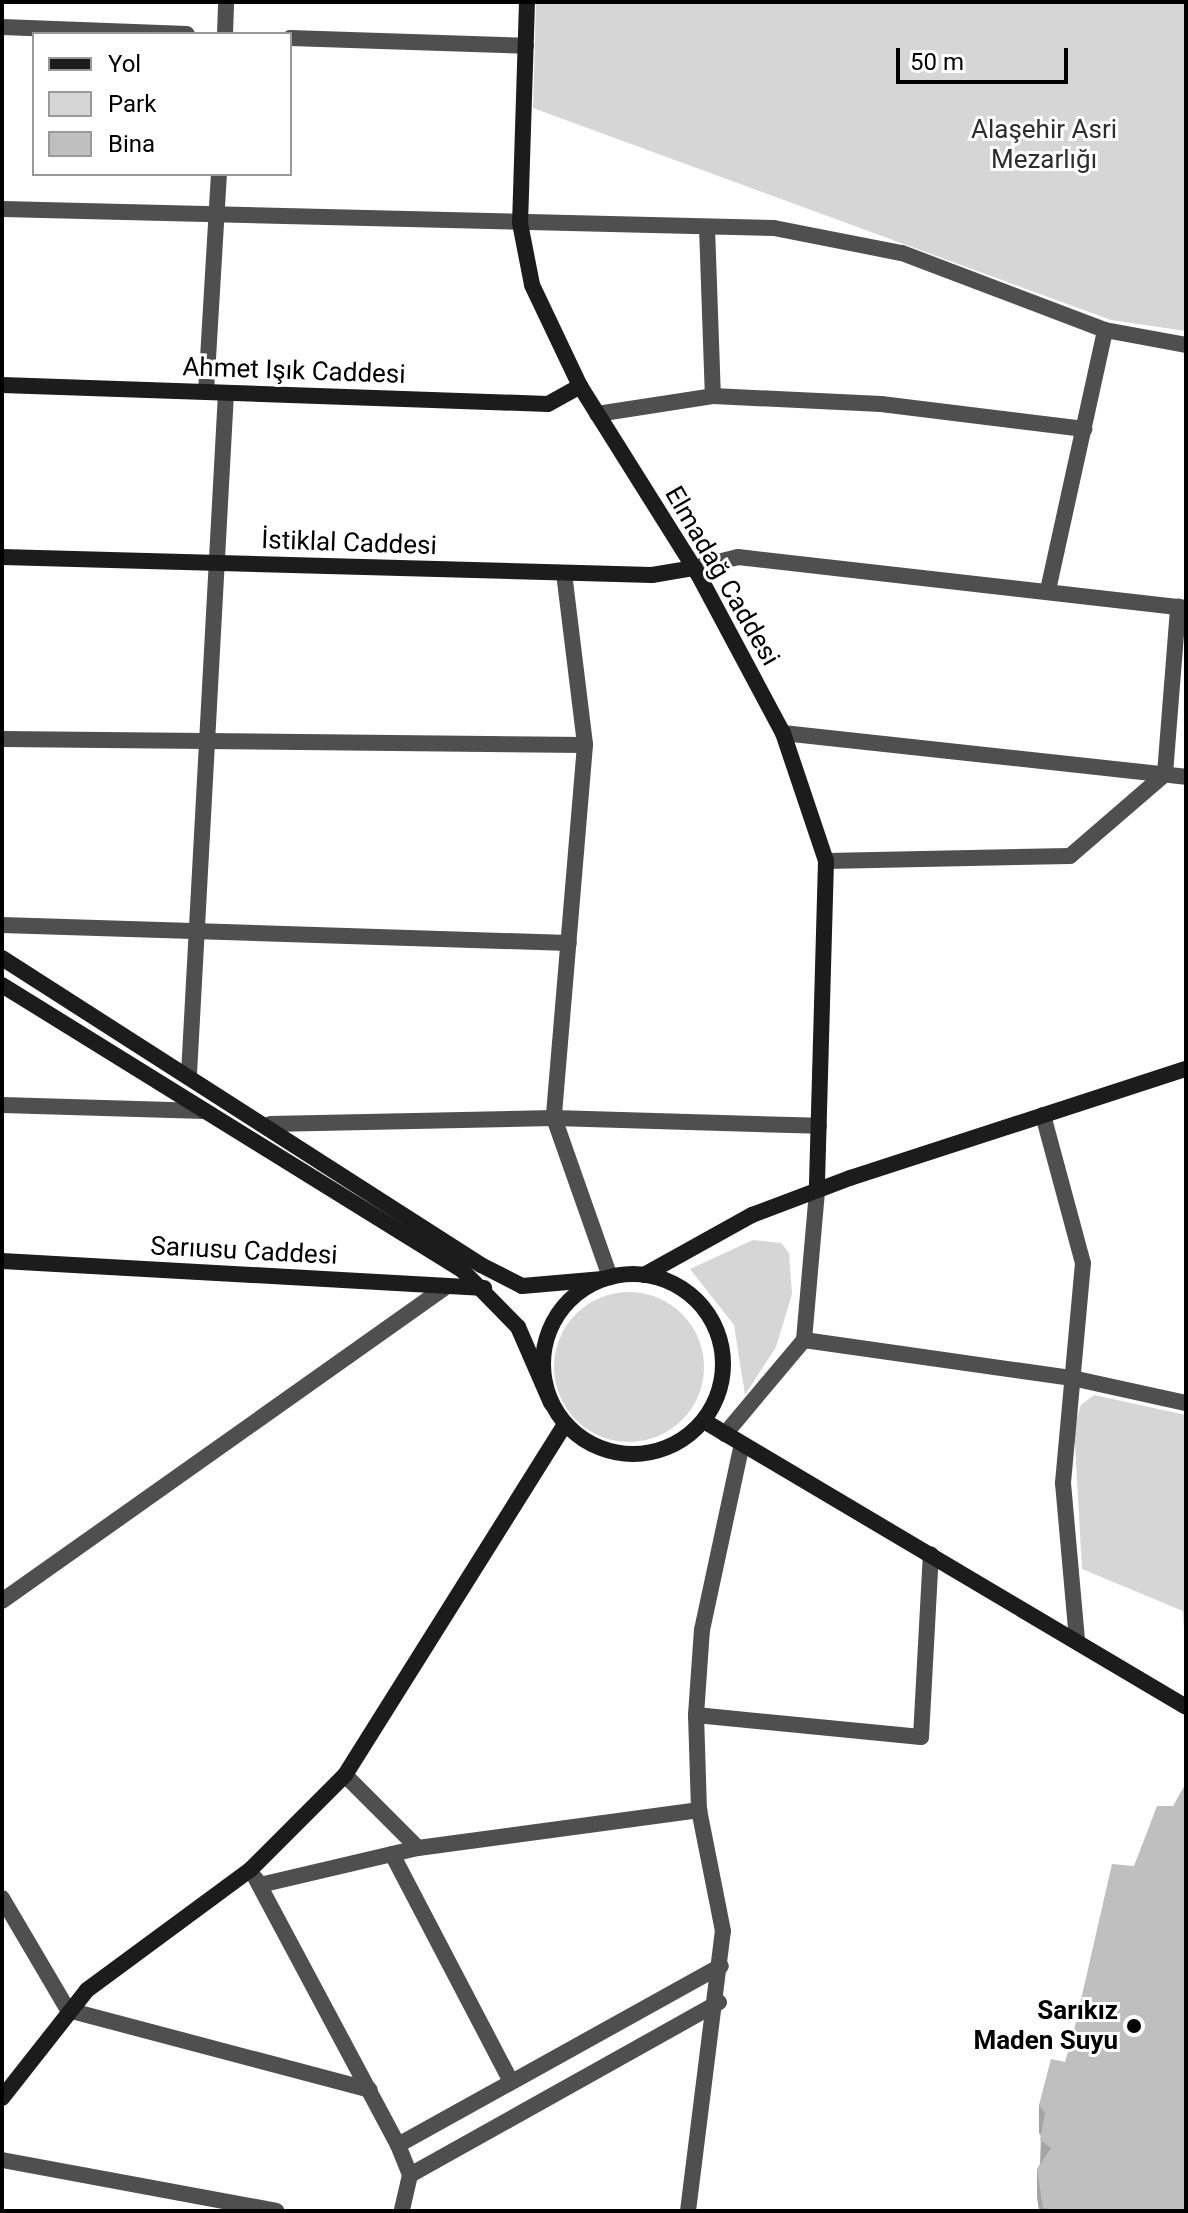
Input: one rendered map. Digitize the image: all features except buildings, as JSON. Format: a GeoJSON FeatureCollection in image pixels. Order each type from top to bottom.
{"type":"FeatureCollection","features":[{"type":"Feature","properties":{"kind":"street"},"geometry":{"type":"LineString","coordinates":[[225,32],[226,2]]}},
{"type":"Feature","properties":{"kind":"street","name":"Elmadağ Caddesi"},"geometry":{"type":"LineString","coordinates":[[527,2],[520,223],[532,285],[580,386],[694,568],[783,733],[826,861],[817,1190]]}},
{"type":"Feature","properties":{"kind":"street"},"geometry":{"type":"LineString","coordinates":[[2,27],[134,32]]}},
{"type":"Feature","properties":{"kind":"street"},"geometry":{"type":"LineString","coordinates":[[292,38],[526,46]]}},
{"type":"Feature","properties":{"kind":"street"},"geometry":{"type":"LineString","coordinates":[[206,392],[219,176]]}},
{"type":"Feature","properties":{"kind":"street"},"geometry":{"type":"LineString","coordinates":[[2,209],[774,228],[887,249],[1105,330],[1186,345]]}},
{"type":"Feature","properties":{"kind":"street"},"geometry":{"type":"LineString","coordinates":[[707,227],[713,396]]}},
{"type":"Feature","properties":{"kind":"street"},"geometry":{"type":"LineString","coordinates":[[1048,590],[1105,330]]}},
{"type":"Feature","properties":{"kind":"street","name":"Ahmet Işık Caddesi"},"geometry":{"type":"LineString","coordinates":[[2,385],[548,404],[580,386]]}},
{"type":"Feature","properties":{"kind":"street"},"geometry":{"type":"LineString","coordinates":[[189,1074],[201,932],[204,741],[212,563],[226,393]]}},
{"type":"Feature","properties":{"kind":"street"},"geometry":{"type":"LineString","coordinates":[[597,414],[713,396],[881,404],[1084,429]]}},
{"type":"Feature","properties":{"kind":"street","name":"İstiklal Caddesi"},"geometry":{"type":"LineString","coordinates":[[2,557],[564,573],[694,568]]}},
{"type":"Feature","properties":{"kind":"street"},"geometry":{"type":"LineString","coordinates":[[694,568],[738,557],[1182,607],[1165,774],[1070,856],[826,861]]}},
{"type":"Feature","properties":{"kind":"street"},"geometry":{"type":"LineString","coordinates":[[564,573],[585,745],[554,1118],[607,1278]]}},
{"type":"Feature","properties":{"kind":"street"},"geometry":{"type":"LineString","coordinates":[[783,733],[1186,777]]}},
{"type":"Feature","properties":{"kind":"street"},"geometry":{"type":"LineString","coordinates":[[2,739],[585,745]]}},
{"type":"Feature","properties":{"kind":"street"},"geometry":{"type":"LineString","coordinates":[[2,925],[569,943]]}},
{"type":"Feature","properties":{"kind":"street"},"geometry":{"type":"LineString","coordinates":[[2,958],[270,1124],[522,1286]]}},
{"type":"Feature","properties":{"kind":"street"},"geometry":{"type":"LineString","coordinates":[[2,985],[484,1288],[518,1327],[551,1403],[565,1424],[619,1454],[680,1442],[704,1421],[724,1371],[711,1318],[671,1282],[644,1275],[607,1278],[567,1305],[545,1344],[551,1403]]}},
{"type":"Feature","properties":{"kind":"street"},"geometry":{"type":"LineString","coordinates":[[644,1275],[691,1249],[817,1190],[1186,1069]]}},
{"type":"Feature","properties":{"kind":"street"},"geometry":{"type":"LineString","coordinates":[[2,1105],[205,1111]]}},
{"type":"Feature","properties":{"kind":"street"},"geometry":{"type":"LineString","coordinates":[[1043,1115],[1083,1263],[1063,1483],[1077,1641]]}},
{"type":"Feature","properties":{"kind":"street"},"geometry":{"type":"LineString","coordinates":[[270,1124],[554,1118],[819,1126]]}},
{"type":"Feature","properties":{"kind":"street"},"geometry":{"type":"LineString","coordinates":[[725,1434],[804,1340],[817,1190]]}},
{"type":"Feature","properties":{"kind":"street","name":"Sarıusu Caddesi"},"geometry":{"type":"LineString","coordinates":[[2,1261],[484,1288],[607,1278]]}},
{"type":"Feature","properties":{"kind":"street"},"geometry":{"type":"LineString","coordinates":[[2,1601],[447,1286]]}},
{"type":"Feature","properties":{"kind":"street"},"geometry":{"type":"LineString","coordinates":[[804,1340],[1072,1378],[1186,1403]]}},
{"type":"Feature","properties":{"kind":"street"},"geometry":{"type":"LineString","coordinates":[[704,1421],[1186,1707]]}},
{"type":"Feature","properties":{"kind":"street"},"geometry":{"type":"LineString","coordinates":[[2,2098],[68,2010],[250,1870],[345,1775],[565,1424]]}},
{"type":"Feature","properties":{"kind":"street"},"geometry":{"type":"LineString","coordinates":[[688,2211],[719,2002],[723,1931],[699,1810],[696,1715],[702,1630],[742,1444]]}},
{"type":"Feature","properties":{"kind":"street"},"geometry":{"type":"LineString","coordinates":[[696,1715],[921,1737],[931,1554]]}},
{"type":"Feature","properties":{"kind":"street"},"geometry":{"type":"LineString","coordinates":[[345,1775],[418,1848]]}},
{"type":"Feature","properties":{"kind":"street"},"geometry":{"type":"LineString","coordinates":[[260,1885],[418,1848],[699,1810]]}},
{"type":"Feature","properties":{"kind":"street"},"geometry":{"type":"LineString","coordinates":[[392,1854],[511,2082]]}},
{"type":"Feature","properties":{"kind":"street"},"geometry":{"type":"LineString","coordinates":[[250,1870],[398,2145],[410,2175],[402,2211]]}},
{"type":"Feature","properties":{"kind":"street"},"geometry":{"type":"LineString","coordinates":[[2,1898],[68,2010],[370,2090]]}},
{"type":"Feature","properties":{"kind":"street"},"geometry":{"type":"LineString","coordinates":[[398,2145],[721,1966]]}},
{"type":"Feature","properties":{"kind":"street"},"geometry":{"type":"LineString","coordinates":[[410,2175],[719,2002]]}},
{"type":"Feature","properties":{"kind":"street"},"geometry":{"type":"LineString","coordinates":[[2,2160],[276,2211]]}},
{"type":"Feature","properties":{"kind":"green space","name":"Alaşehir Asri Mezarlığı"},"geometry":{"type":"Polygon","coordinates":[[[536,2],[1186,2],[1186,331],[1111,320],[533,108],[536,2]]]}},
{"type":"Feature","properties":{"kind":"green space"},"geometry":{"type":"Polygon","coordinates":[[[753,1240],[781,1243],[789,1253],[792,1294],[776,1347],[745,1395],[734,1325],[690,1269],[753,1240]]]}},
{"type":"Feature","properties":{"kind":"green space"},"geometry":{"type":"Polygon","coordinates":[[[629,1292],[658,1298],[682,1314],[698,1338],[704,1367],[698,1396],[682,1420],[658,1436],[629,1442],[600,1436],[576,1420],[560,1396],[554,1367],[560,1338],[576,1314],[600,1298],[629,1292]]]}},
{"type":"Feature","properties":{"kind":"green space"},"geometry":{"type":"Polygon","coordinates":[[[1094,1395],[1186,1415],[1186,1674],[1183,1611],[1082,1569],[1074,1427],[1081,1405],[1094,1395]]]}},
{"type":"Feature","properties":{"kind":"place","name":"Sarıkız Maden Suyu"},"geometry":{"type":"Point","coordinates":[1134,2026]}}]}
